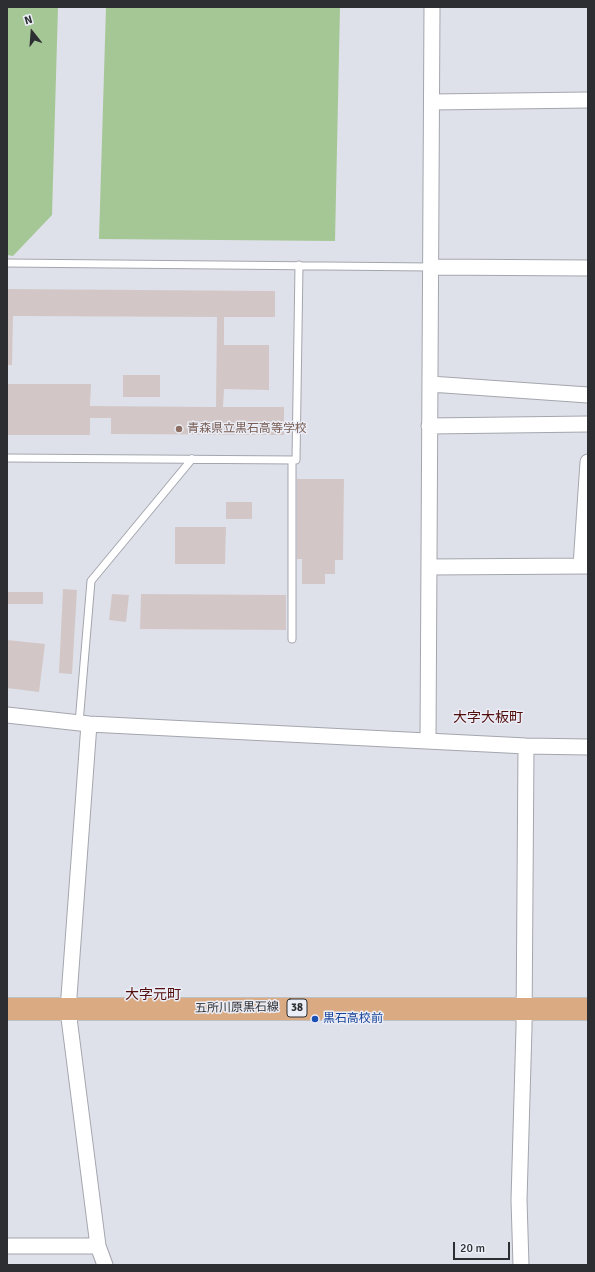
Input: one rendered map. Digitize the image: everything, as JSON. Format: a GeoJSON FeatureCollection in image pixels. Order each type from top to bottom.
{"type":"FeatureCollection","features":[{"type":"Feature","properties":{"kind":"main road","name":"五所川原黒石線"},"geometry":{"type":"LineString","coordinates":[[7,1009],[588,1009]]}},
{"type":"Feature","properties":{"kind":"street"},"geometry":{"type":"LineString","coordinates":[[428,740],[432,7]]}},
{"type":"Feature","properties":{"kind":"street"},"geometry":{"type":"LineString","coordinates":[[432,102],[588,100]]}},
{"type":"Feature","properties":{"kind":"street"},"geometry":{"type":"LineString","coordinates":[[431,267],[588,268]]}},
{"type":"Feature","properties":{"kind":"street"},"geometry":{"type":"LineString","coordinates":[[430,384],[588,395]]}},
{"type":"Feature","properties":{"kind":"street"},"geometry":{"type":"LineString","coordinates":[[429,426],[588,424]]}},
{"type":"Feature","properties":{"kind":"street"},"geometry":{"type":"LineString","coordinates":[[429,567],[585,566],[588,462]]}},
{"type":"Feature","properties":{"kind":"street"},"geometry":{"type":"LineString","coordinates":[[7,715],[84,724],[526,746],[588,747]]}},
{"type":"Feature","properties":{"kind":"street"},"geometry":{"type":"LineString","coordinates":[[84,724],[68,1010],[98,1246],[105,1265]]}},
{"type":"Feature","properties":{"kind":"street"},"geometry":{"type":"LineString","coordinates":[[521,1265],[519,1200],[526,746]]}},
{"type":"Feature","properties":{"kind":"street"},"geometry":{"type":"LineString","coordinates":[[7,1246],[98,1246]]}},
{"type":"Feature","properties":{"kind":"lane"},"geometry":{"type":"LineString","coordinates":[[7,263],[431,267]]}},
{"type":"Feature","properties":{"kind":"lane"},"geometry":{"type":"LineString","coordinates":[[7,458],[296,460],[300,265]]}},
{"type":"Feature","properties":{"kind":"lane"},"geometry":{"type":"LineString","coordinates":[[84,724],[91,580],[192,459]]}},
{"type":"Feature","properties":{"kind":"lane"},"geometry":{"type":"LineString","coordinates":[[292,460],[292,639]]}},
{"type":"Feature","properties":{"kind":"green space"},"geometry":{"type":"Polygon","coordinates":[[[7,7],[58,7],[52,215],[13,256],[7,255],[7,7]]]}},
{"type":"Feature","properties":{"kind":"green space"},"geometry":{"type":"Polygon","coordinates":[[[106,7],[340,7],[335,241],[99,239],[106,7]]]}},
{"type":"Feature","properties":{"kind":"building"},"geometry":{"type":"Polygon","coordinates":[[[7,289],[275,291],[275,317],[224,317],[224,345],[269,345],[269,390],[224,389],[223,407],[284,407],[284,435],[111,434],[111,418],[90,418],[90,435],[7,435],[7,384],[91,384],[90,406],[216,407],[217,317],[13,316],[12,365],[7,365],[7,289]]]}},
{"type":"Feature","properties":{"kind":"building"},"geometry":{"type":"Polygon","coordinates":[[[123,375],[160,375],[160,397],[123,397],[123,375]]]}},
{"type":"Feature","properties":{"kind":"building"},"geometry":{"type":"Polygon","coordinates":[[[297,479],[344,479],[343,560],[335,560],[335,574],[325,574],[325,584],[302,584],[302,559],[297,559],[297,479]]]}},
{"type":"Feature","properties":{"kind":"building"},"geometry":{"type":"Polygon","coordinates":[[[226,502],[252,502],[252,519],[226,519],[226,502]]]}},
{"type":"Feature","properties":{"kind":"building"},"geometry":{"type":"Polygon","coordinates":[[[175,527],[226,527],[225,564],[175,564],[175,527]]]}},
{"type":"Feature","properties":{"kind":"building"},"geometry":{"type":"Polygon","coordinates":[[[63,589],[77,590],[72,674],[59,673],[63,589]]]}},
{"type":"Feature","properties":{"kind":"building"},"geometry":{"type":"Polygon","coordinates":[[[7,592],[43,592],[43,604],[7,604],[7,592]]]}},
{"type":"Feature","properties":{"kind":"building"},"geometry":{"type":"Polygon","coordinates":[[[112,594],[129,595],[126,622],[109,620],[112,594]]]}},
{"type":"Feature","properties":{"kind":"building"},"geometry":{"type":"Polygon","coordinates":[[[141,594],[286,595],[286,630],[140,629],[141,594]]]}},
{"type":"Feature","properties":{"kind":"building"},"geometry":{"type":"Polygon","coordinates":[[[7,640],[45,644],[39,692],[7,688],[7,640]]]}},
{"type":"Feature","properties":{"kind":"place","name":"青森県立黒石高等学校"},"geometry":{"type":"Point","coordinates":[179,429]}},
{"type":"Feature","properties":{"kind":"place","name":"黒石高校前"},"geometry":{"type":"Point","coordinates":[315,1019]}},
{"type":"Feature","properties":{"kind":"district","name":"大字大板町"},"geometry":{"type":"Point","coordinates":[488,718]}},
{"type":"Feature","properties":{"kind":"district","name":"大字元町"},"geometry":{"type":"Point","coordinates":[153,995]}}]}
